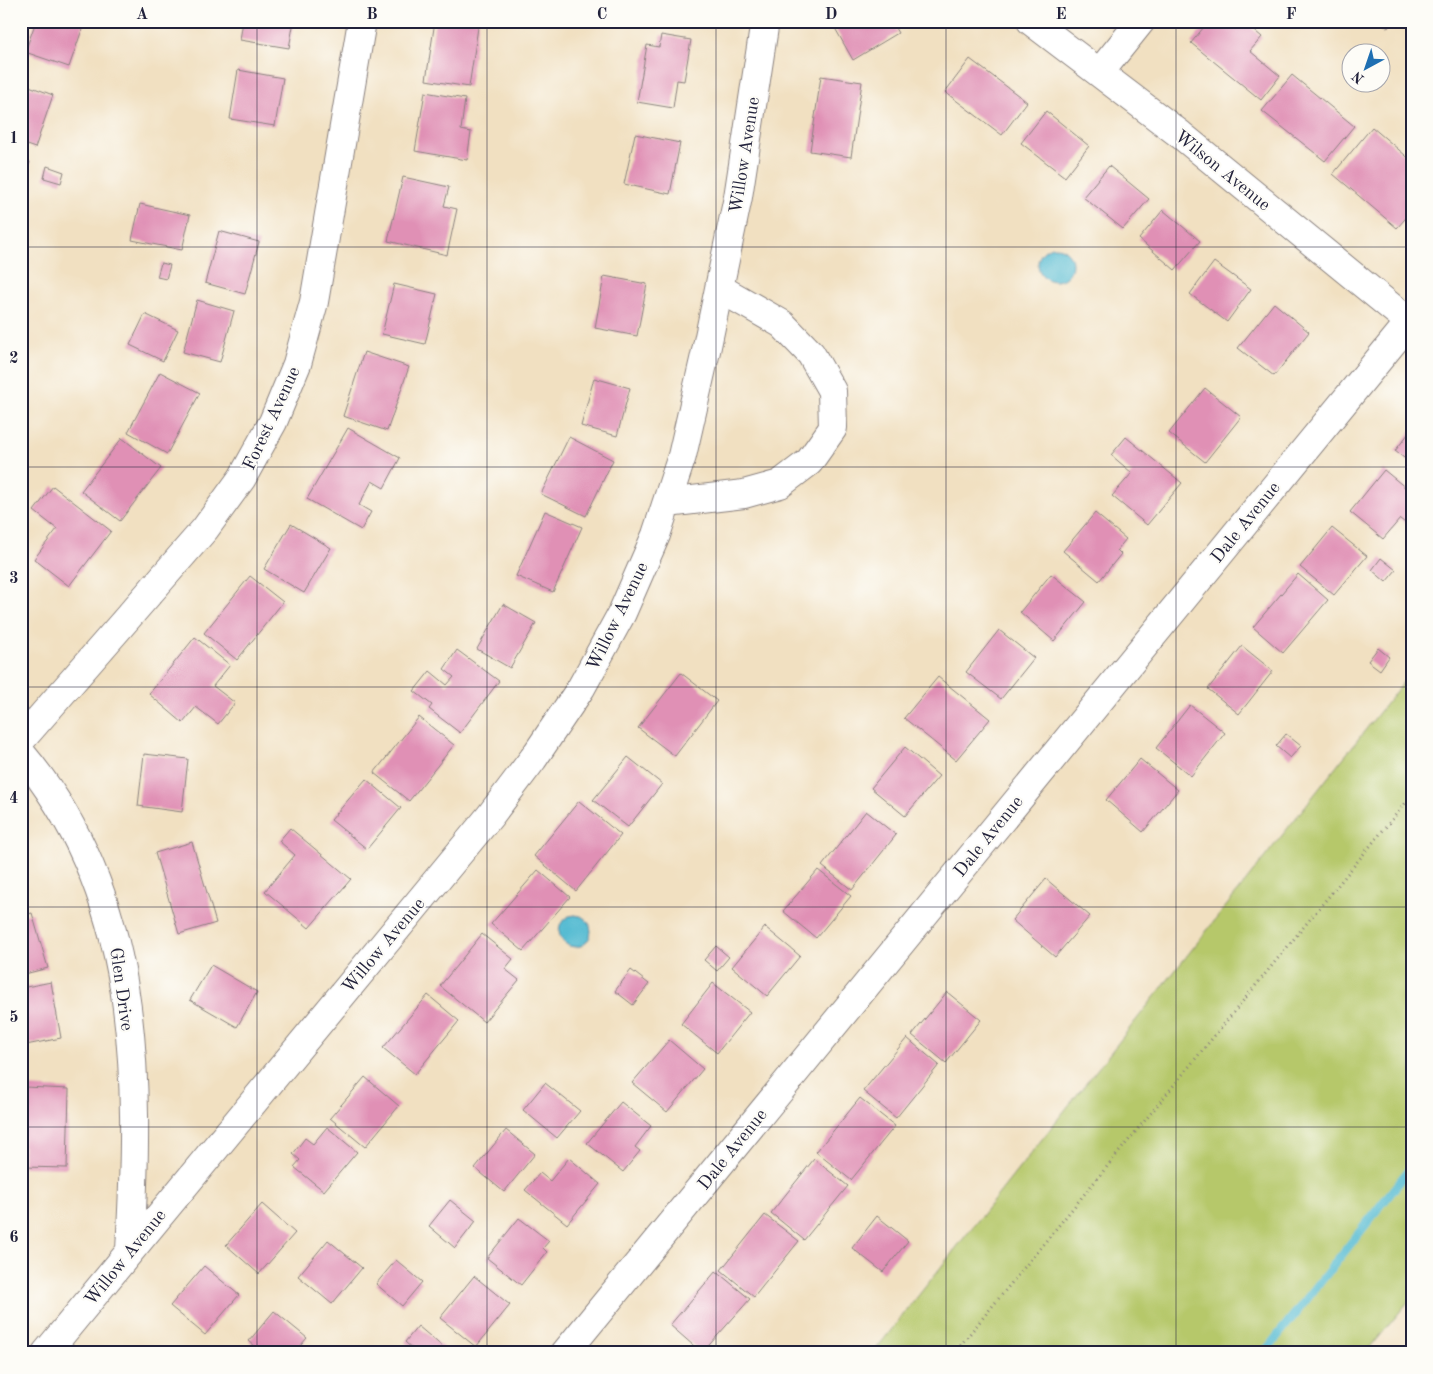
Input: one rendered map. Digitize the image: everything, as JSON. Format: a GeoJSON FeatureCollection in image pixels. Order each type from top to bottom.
{"type":"FeatureCollection","features":[{"type":"Feature","properties":{"kind":"street","name":"Forest Avenue"},"geometry":{"type":"LineString","coordinates":[[21,740],[204,529],[242,478],[273,422],[297,364],[314,302],[362,21]]}},
{"type":"Feature","properties":{"kind":"street","name":"Willow Avenue"},"geometry":{"type":"LineString","coordinates":[[46,1353],[490,816],[533,759],[581,688],[622,613],[656,535],[682,456],[738,197],[765,21]]}},
{"type":"Feature","properties":{"kind":"street","name":"Wilson Avenue"},"geometry":{"type":"LineString","coordinates":[[1032,21],[1100,72],[1411,322]]}},
{"type":"Feature","properties":{"kind":"street"},"geometry":{"type":"LineString","coordinates":[[1100,72],[1141,21]]}},
{"type":"Feature","properties":{"kind":"street"},"geometry":{"type":"LineString","coordinates":[[666,503],[744,494],[780,484],[809,462],[834,428],[832,391],[810,354],[782,324],[719,288]]}},
{"type":"Feature","properties":{"kind":"street","name":"Dale Avenue"},"geometry":{"type":"LineString","coordinates":[[565,1353],[1411,322]]}},
{"type":"Feature","properties":{"kind":"street","name":"Glen Drive"},"geometry":{"type":"LineString","coordinates":[[21,753],[63,809],[91,863],[108,912],[121,967],[134,1086],[135,1154],[130,1250]]}},
{"type":"Feature","properties":{"kind":"path"},"geometry":{"type":"LineString","coordinates":[[954,1353],[1412,796]]}},
{"type":"Feature","properties":{"kind":"green space"},"geometry":{"type":"Polygon","coordinates":[[[1412,671],[1412,1297],[1366,1353],[873,1353],[1412,671]]]}},
{"type":"Feature","properties":{"kind":"water"},"geometry":{"type":"Polygon","coordinates":[[[1055,247],[1062,248],[1067,252],[1071,257],[1071,271],[1067,276],[1062,280],[1055,281],[1048,280],[1043,276],[1039,271],[1038,264],[1039,257],[1043,252],[1048,248],[1055,247]]]}},
{"type":"Feature","properties":{"kind":"water"},"geometry":{"type":"Polygon","coordinates":[[[575,915],[581,916],[586,920],[590,925],[590,937],[586,942],[581,946],[575,947],[569,946],[564,942],[560,937],[559,931],[560,925],[564,920],[569,916],[575,915]]]}},
{"type":"Feature","properties":{"kind":"building"},"geometry":{"type":"Polygon","coordinates":[[[36,21],[85,21],[69,67],[25,52],[36,21]]]}},
{"type":"Feature","properties":{"kind":"building"},"geometry":{"type":"Polygon","coordinates":[[[243,21],[294,21],[289,48],[240,40],[243,21]]]}},
{"type":"Feature","properties":{"kind":"building"},"geometry":{"type":"Polygon","coordinates":[[[435,21],[479,21],[469,87],[426,80],[435,21]]]}},
{"type":"Feature","properties":{"kind":"building"},"geometry":{"type":"Polygon","coordinates":[[[831,21],[891,21],[898,33],[853,60],[831,21]]]}},
{"type":"Feature","properties":{"kind":"building"},"geometry":{"type":"Polygon","coordinates":[[[1219,21],[1243,21],[1262,37],[1250,51],[1280,76],[1261,100],[1191,43],[1208,22],[1214,27],[1219,21]]]}},
{"type":"Feature","properties":{"kind":"building"},"geometry":{"type":"Polygon","coordinates":[[[1379,21],[1393,21],[1388,28],[1379,21]]]}},
{"type":"Feature","properties":{"kind":"building"},"geometry":{"type":"Polygon","coordinates":[[[661,35],[691,40],[684,81],[677,80],[673,108],[637,102],[647,45],[659,47],[661,35]]]}},
{"type":"Feature","properties":{"kind":"building"},"geometry":{"type":"Polygon","coordinates":[[[970,59],[1027,102],[1002,135],[945,92],[970,59]]]}},
{"type":"Feature","properties":{"kind":"building"},"geometry":{"type":"Polygon","coordinates":[[[238,70],[283,78],[275,126],[230,119],[238,70]]]}},
{"type":"Feature","properties":{"kind":"building"},"geometry":{"type":"Polygon","coordinates":[[[1292,75],[1354,126],[1325,161],[1262,111],[1292,75]]]}},
{"type":"Feature","properties":{"kind":"building"},"geometry":{"type":"Polygon","coordinates":[[[821,76],[862,82],[851,157],[810,151],[821,76]]]}},
{"type":"Feature","properties":{"kind":"building"},"geometry":{"type":"Polygon","coordinates":[[[21,83],[53,95],[35,148],[21,143],[21,83]]]}},
{"type":"Feature","properties":{"kind":"building"},"geometry":{"type":"Polygon","coordinates":[[[425,92],[465,99],[461,130],[471,132],[467,160],[415,151],[425,92]]]}},
{"type":"Feature","properties":{"kind":"building"},"geometry":{"type":"Polygon","coordinates":[[[1046,111],[1089,146],[1065,177],[1021,143],[1046,111]]]}},
{"type":"Feature","properties":{"kind":"building"},"geometry":{"type":"Polygon","coordinates":[[[1372,127],[1412,161],[1412,211],[1397,228],[1333,174],[1372,127]]]}},
{"type":"Feature","properties":{"kind":"building"},"geometry":{"type":"Polygon","coordinates":[[[635,134],[680,143],[670,194],[624,184],[635,134]]]}},
{"type":"Feature","properties":{"kind":"building"},"geometry":{"type":"Polygon","coordinates":[[[21,158],[30,162],[21,184],[21,158]]]}},
{"type":"Feature","properties":{"kind":"building"},"geometry":{"type":"Polygon","coordinates":[[[47,166],[64,172],[61,183],[44,178],[47,166]]]}},
{"type":"Feature","properties":{"kind":"building"},"geometry":{"type":"Polygon","coordinates":[[[1109,166],[1149,199],[1123,229],[1083,197],[1109,166]]]}},
{"type":"Feature","properties":{"kind":"building"},"geometry":{"type":"Polygon","coordinates":[[[403,177],[449,187],[444,206],[457,209],[447,255],[388,241],[403,177]]]}},
{"type":"Feature","properties":{"kind":"building"},"geometry":{"type":"Polygon","coordinates":[[[140,204],[190,215],[182,250],[132,240],[140,204]]]}},
{"type":"Feature","properties":{"kind":"building"},"geometry":{"type":"Polygon","coordinates":[[[1163,210],[1200,241],[1175,270],[1139,239],[1163,210]]]}},
{"type":"Feature","properties":{"kind":"building"},"geometry":{"type":"Polygon","coordinates":[[[219,231],[259,242],[245,294],[205,283],[219,231]]]}},
{"type":"Feature","properties":{"kind":"building"},"geometry":{"type":"Polygon","coordinates":[[[1214,262],[1251,289],[1227,322],[1190,294],[1214,262]]]}},
{"type":"Feature","properties":{"kind":"building"},"geometry":{"type":"Polygon","coordinates":[[[161,263],[170,265],[166,279],[157,277],[161,263]]]}},
{"type":"Feature","properties":{"kind":"building"},"geometry":{"type":"Polygon","coordinates":[[[604,276],[647,284],[637,336],[595,328],[604,276]]]}},
{"type":"Feature","properties":{"kind":"building"},"geometry":{"type":"Polygon","coordinates":[[[394,284],[437,294],[425,344],[382,334],[394,284]]]}},
{"type":"Feature","properties":{"kind":"building"},"geometry":{"type":"Polygon","coordinates":[[[197,300],[234,311],[220,362],[183,352],[197,300]]]}},
{"type":"Feature","properties":{"kind":"building"},"geometry":{"type":"Polygon","coordinates":[[[1274,303],[1309,332],[1274,376],[1238,348],[1274,303]]]}},
{"type":"Feature","properties":{"kind":"building"},"geometry":{"type":"Polygon","coordinates":[[[145,314],[178,330],[163,361],[130,345],[145,314]]]}},
{"type":"Feature","properties":{"kind":"building"},"geometry":{"type":"Polygon","coordinates":[[[364,352],[409,367],[387,431],[343,416],[364,352]]]}},
{"type":"Feature","properties":{"kind":"building"},"geometry":{"type":"Polygon","coordinates":[[[160,372],[200,393],[167,454],[128,432],[160,372]]]}},
{"type":"Feature","properties":{"kind":"building"},"geometry":{"type":"Polygon","coordinates":[[[594,378],[630,388],[617,436],[581,426],[594,378]]]}},
{"type":"Feature","properties":{"kind":"building"},"geometry":{"type":"Polygon","coordinates":[[[1205,388],[1241,417],[1205,462],[1169,433],[1205,388]]]}},
{"type":"Feature","properties":{"kind":"building"},"geometry":{"type":"Polygon","coordinates":[[[348,428],[400,458],[384,488],[372,481],[359,505],[371,512],[361,530],[307,499],[348,428]]]}},
{"type":"Feature","properties":{"kind":"building"},"geometry":{"type":"Polygon","coordinates":[[[1412,429],[1412,464],[1395,451],[1412,429]]]}},
{"type":"Feature","properties":{"kind":"building"},"geometry":{"type":"Polygon","coordinates":[[[569,437],[613,460],[586,516],[541,494],[569,437]]]}},
{"type":"Feature","properties":{"kind":"building"},"geometry":{"type":"Polygon","coordinates":[[[1126,437],[1182,483],[1147,525],[1112,496],[1132,473],[1111,455],[1126,437]]]}},
{"type":"Feature","properties":{"kind":"building"},"geometry":{"type":"Polygon","coordinates":[[[122,438],[161,468],[120,521],[81,491],[122,438]]]}},
{"type":"Feature","properties":{"kind":"building"},"geometry":{"type":"Polygon","coordinates":[[[1384,470],[1412,493],[1412,528],[1400,519],[1383,539],[1350,512],[1384,470]]]}},
{"type":"Feature","properties":{"kind":"building"},"geometry":{"type":"Polygon","coordinates":[[[53,486],[111,531],[69,586],[34,559],[57,529],[34,511],[53,486]]]}},
{"type":"Feature","properties":{"kind":"building"},"geometry":{"type":"Polygon","coordinates":[[[545,511],[582,527],[553,592],[516,576],[545,511]]]}},
{"type":"Feature","properties":{"kind":"building"},"geometry":{"type":"Polygon","coordinates":[[[1095,513],[1126,539],[1117,550],[1121,554],[1099,581],[1063,551],[1095,513]]]}},
{"type":"Feature","properties":{"kind":"building"},"geometry":{"type":"Polygon","coordinates":[[[291,524],[331,548],[304,593],[264,569],[291,524]]]}},
{"type":"Feature","properties":{"kind":"building"},"geometry":{"type":"Polygon","coordinates":[[[1332,528],[1367,556],[1334,595],[1300,567],[1332,528]]]}},
{"type":"Feature","properties":{"kind":"building"},"geometry":{"type":"Polygon","coordinates":[[[1381,558],[1396,570],[1386,582],[1372,570],[1381,558]]]}},
{"type":"Feature","properties":{"kind":"building"},"geometry":{"type":"Polygon","coordinates":[[[1051,574],[1086,602],[1054,641],[1020,612],[1051,574]]]}},
{"type":"Feature","properties":{"kind":"building"},"geometry":{"type":"Polygon","coordinates":[[[1298,574],[1328,600],[1283,653],[1253,627],[1298,574]]]}},
{"type":"Feature","properties":{"kind":"building"},"geometry":{"type":"Polygon","coordinates":[[[250,576],[283,602],[237,660],[204,633],[250,576]]]}},
{"type":"Feature","properties":{"kind":"building"},"geometry":{"type":"Polygon","coordinates":[[[503,604],[536,623],[510,668],[477,649],[503,604]]]}},
{"type":"Feature","properties":{"kind":"building"},"geometry":{"type":"Polygon","coordinates":[[[999,630],[1034,658],[1001,699],[966,672],[999,630]]]}},
{"type":"Feature","properties":{"kind":"building"},"geometry":{"type":"Polygon","coordinates":[[[195,637],[230,665],[213,686],[235,703],[218,724],[196,707],[183,723],[149,694],[195,637]]]}},
{"type":"Feature","properties":{"kind":"building"},"geometry":{"type":"Polygon","coordinates":[[[1242,646],[1273,671],[1239,714],[1208,689],[1242,646]]]}},
{"type":"Feature","properties":{"kind":"building"},"geometry":{"type":"Polygon","coordinates":[[[1378,648],[1389,657],[1380,670],[1368,661],[1378,648]]]}},
{"type":"Feature","properties":{"kind":"building"},"geometry":{"type":"Polygon","coordinates":[[[457,650],[499,681],[460,733],[429,709],[432,705],[414,691],[430,671],[447,685],[454,677],[444,669],[457,650]]]}},
{"type":"Feature","properties":{"kind":"building"},"geometry":{"type":"Polygon","coordinates":[[[681,673],[717,701],[675,756],[638,728],[681,673]]]}},
{"type":"Feature","properties":{"kind":"building"},"geometry":{"type":"Polygon","coordinates":[[[938,677],[990,719],[956,760],[904,718],[938,677]]]}},
{"type":"Feature","properties":{"kind":"building"},"geometry":{"type":"Polygon","coordinates":[[[1190,705],[1225,733],[1191,776],[1156,748],[1190,705]]]}},
{"type":"Feature","properties":{"kind":"building"},"geometry":{"type":"Polygon","coordinates":[[[419,717],[454,745],[409,801],[374,773],[419,717]]]}},
{"type":"Feature","properties":{"kind":"building"},"geometry":{"type":"Polygon","coordinates":[[[1286,734],[1301,746],[1290,758],[1276,746],[1286,734]]]}},
{"type":"Feature","properties":{"kind":"building"},"geometry":{"type":"Polygon","coordinates":[[[905,747],[939,776],[905,816],[871,788],[905,747]]]}},
{"type":"Feature","properties":{"kind":"building"},"geometry":{"type":"Polygon","coordinates":[[[144,754],[188,759],[182,812],[138,806],[144,754]]]}},
{"type":"Feature","properties":{"kind":"building"},"geometry":{"type":"Polygon","coordinates":[[[628,757],[662,784],[628,827],[593,800],[628,757]]]}},
{"type":"Feature","properties":{"kind":"building"},"geometry":{"type":"Polygon","coordinates":[[[1140,759],[1178,790],[1143,832],[1106,800],[1140,759]]]}},
{"type":"Feature","properties":{"kind":"building"},"geometry":{"type":"Polygon","coordinates":[[[366,779],[401,808],[367,849],[331,820],[366,779]]]}},
{"type":"Feature","properties":{"kind":"building"},"geometry":{"type":"Polygon","coordinates":[[[579,801],[621,835],[576,891],[534,856],[579,801]]]}},
{"type":"Feature","properties":{"kind":"building"},"geometry":{"type":"Polygon","coordinates":[[[866,811],[896,835],[852,890],[822,866],[866,811]]]}},
{"type":"Feature","properties":{"kind":"building"},"geometry":{"type":"Polygon","coordinates":[[[290,828],[351,879],[309,928],[265,891],[295,855],[279,841],[290,828]]]}},
{"type":"Feature","properties":{"kind":"building"},"geometry":{"type":"Polygon","coordinates":[[[192,842],[216,923],[179,934],[155,853],[192,842]]]}},
{"type":"Feature","properties":{"kind":"building"},"geometry":{"type":"Polygon","coordinates":[[[538,870],[570,897],[523,951],[491,924],[538,870]]]}},
{"type":"Feature","properties":{"kind":"building"},"geometry":{"type":"Polygon","coordinates":[[[818,870],[851,896],[816,938],[783,911],[818,870]]]}},
{"type":"Feature","properties":{"kind":"building"},"geometry":{"type":"Polygon","coordinates":[[[21,871],[27,887],[21,889],[21,871]]]}},
{"type":"Feature","properties":{"kind":"building"},"geometry":{"type":"Polygon","coordinates":[[[1046,879],[1090,916],[1055,957],[1012,920],[1046,879]]]}},
{"type":"Feature","properties":{"kind":"building"},"geometry":{"type":"Polygon","coordinates":[[[32,913],[48,968],[21,975],[21,916],[32,913]]]}},
{"type":"Feature","properties":{"kind":"building"},"geometry":{"type":"Polygon","coordinates":[[[765,927],[800,956],[767,996],[732,967],[765,927]]]}},
{"type":"Feature","properties":{"kind":"building"},"geometry":{"type":"Polygon","coordinates":[[[482,934],[513,959],[505,969],[519,980],[484,1022],[440,986],[482,934]]]}},
{"type":"Feature","properties":{"kind":"building"},"geometry":{"type":"Polygon","coordinates":[[[716,946],[729,957],[717,971],[704,960],[716,946]]]}},
{"type":"Feature","properties":{"kind":"building"},"geometry":{"type":"Polygon","coordinates":[[[211,965],[257,992],[237,1027],[190,1000],[211,965]]]}},
{"type":"Feature","properties":{"kind":"building"},"geometry":{"type":"Polygon","coordinates":[[[631,970],[649,984],[633,1005],[615,991],[631,970]]]}},
{"type":"Feature","properties":{"kind":"building"},"geometry":{"type":"Polygon","coordinates":[[[51,982],[61,1038],[21,1046],[21,988],[51,982]]]}},
{"type":"Feature","properties":{"kind":"building"},"geometry":{"type":"Polygon","coordinates":[[[713,983],[750,1012],[717,1053],[681,1024],[713,983]]]}},
{"type":"Feature","properties":{"kind":"building"},"geometry":{"type":"Polygon","coordinates":[[[947,992],[981,1020],[946,1063],[912,1035],[947,992]]]}},
{"type":"Feature","properties":{"kind":"building"},"geometry":{"type":"Polygon","coordinates":[[[428,995],[459,1021],[415,1074],[383,1048],[428,995]]]}},
{"type":"Feature","properties":{"kind":"building"},"geometry":{"type":"Polygon","coordinates":[[[907,1038],[939,1065],[896,1118],[863,1091],[907,1038]]]}},
{"type":"Feature","properties":{"kind":"building"},"geometry":{"type":"Polygon","coordinates":[[[669,1040],[703,1069],[667,1112],[632,1083],[669,1040]]]}},
{"type":"Feature","properties":{"kind":"building"},"geometry":{"type":"Polygon","coordinates":[[[365,1077],[399,1106],[365,1147],[330,1118],[365,1077]]]}},
{"type":"Feature","properties":{"kind":"building"},"geometry":{"type":"Polygon","coordinates":[[[545,1083],[580,1111],[557,1138],[523,1110],[545,1083]]]}},
{"type":"Feature","properties":{"kind":"building"},"geometry":{"type":"Polygon","coordinates":[[[25,1087],[69,1089],[67,1168],[23,1167],[25,1087]]]}},
{"type":"Feature","properties":{"kind":"building"},"geometry":{"type":"Polygon","coordinates":[[[860,1098],[895,1126],[851,1180],[816,1152],[860,1098]]]}},
{"type":"Feature","properties":{"kind":"building"},"geometry":{"type":"Polygon","coordinates":[[[621,1102],[651,1126],[635,1147],[640,1151],[623,1172],[587,1143],[621,1102]]]}},
{"type":"Feature","properties":{"kind":"building"},"geometry":{"type":"Polygon","coordinates":[[[327,1127],[357,1152],[324,1191],[294,1167],[300,1160],[293,1154],[305,1138],[313,1144],[327,1127]]]}},
{"type":"Feature","properties":{"kind":"building"},"geometry":{"type":"Polygon","coordinates":[[[506,1130],[535,1154],[504,1192],[475,1168],[506,1130]]]}},
{"type":"Feature","properties":{"kind":"building"},"geometry":{"type":"Polygon","coordinates":[[[569,1158],[600,1184],[567,1224],[525,1190],[540,1173],[550,1181],[569,1158]]]}},
{"type":"Feature","properties":{"kind":"building"},"geometry":{"type":"Polygon","coordinates":[[[814,1159],[848,1186],[804,1240],[771,1213],[814,1159]]]}},
{"type":"Feature","properties":{"kind":"building"},"geometry":{"type":"Polygon","coordinates":[[[450,1200],[476,1221],[455,1248],[429,1226],[450,1200]]]}},
{"type":"Feature","properties":{"kind":"building"},"geometry":{"type":"Polygon","coordinates":[[[262,1204],[295,1233],[259,1274],[226,1245],[262,1204]]]}},
{"type":"Feature","properties":{"kind":"building"},"geometry":{"type":"Polygon","coordinates":[[[765,1215],[799,1241],[754,1297],[721,1270],[765,1215]]]}},
{"type":"Feature","properties":{"kind":"building"},"geometry":{"type":"Polygon","coordinates":[[[877,1216],[908,1241],[883,1272],[852,1248],[877,1216]]]}},
{"type":"Feature","properties":{"kind":"building"},"geometry":{"type":"Polygon","coordinates":[[[519,1218],[549,1241],[543,1248],[547,1252],[521,1285],[487,1258],[519,1218]]]}},
{"type":"Feature","properties":{"kind":"building"},"geometry":{"type":"Polygon","coordinates":[[[328,1240],[362,1268],[332,1304],[298,1276],[328,1240]]]}},
{"type":"Feature","properties":{"kind":"building"},"geometry":{"type":"Polygon","coordinates":[[[396,1260],[422,1282],[402,1306],[376,1284],[396,1260]]]}},
{"type":"Feature","properties":{"kind":"building"},"geometry":{"type":"Polygon","coordinates":[[[204,1266],[239,1295],[205,1335],[170,1306],[204,1266]]]}},
{"type":"Feature","properties":{"kind":"building"},"geometry":{"type":"Polygon","coordinates":[[[716,1271],[750,1299],[702,1353],[670,1325],[716,1271]]]}},
{"type":"Feature","properties":{"kind":"building"},"geometry":{"type":"Polygon","coordinates":[[[474,1276],[510,1305],[476,1347],[440,1318],[474,1276]]]}},
{"type":"Feature","properties":{"kind":"building"},"geometry":{"type":"Polygon","coordinates":[[[274,1311],[307,1338],[294,1353],[263,1353],[249,1341],[274,1311]]]}},
{"type":"Feature","properties":{"kind":"building"},"geometry":{"type":"Polygon","coordinates":[[[418,1326],[450,1353],[414,1353],[415,1351],[405,1342],[418,1326]]]}},
{"type":"Feature","properties":{"kind":"waterway"},"geometry":{"type":"LineString","coordinates":[[1264,1353],[1412,1166]]}}]}
